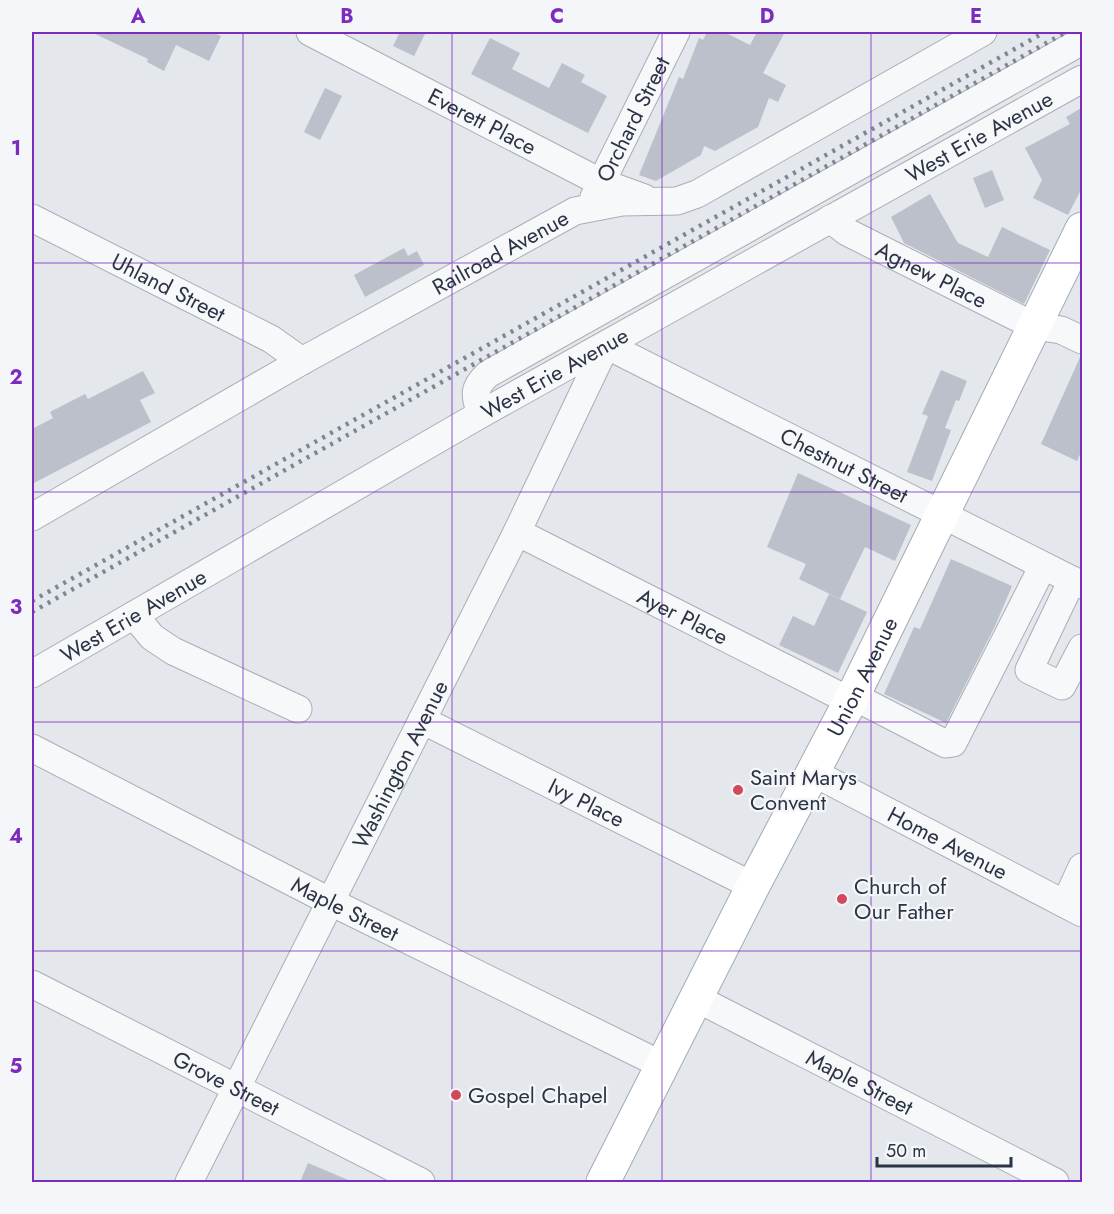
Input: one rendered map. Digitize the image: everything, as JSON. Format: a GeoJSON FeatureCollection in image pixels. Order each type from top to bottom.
{"type":"FeatureCollection","features":[{"type":"Feature","properties":{"kind":"main road","name":"Union Avenue"},"geometry":{"type":"LineString","coordinates":[[603,1182],[851,698],[1083,229]]}},
{"type":"Feature","properties":{"kind":"street","name":"Everett Place"},"geometry":{"type":"LineString","coordinates":[[310,32],[600,182],[658,203]]}},
{"type":"Feature","properties":{"kind":"street","name":"Orchard Street"},"geometry":{"type":"LineString","coordinates":[[589,207],[676,32]]}},
{"type":"Feature","properties":{"kind":"street"},"geometry":{"type":"LineString","coordinates":[[936,32],[972,38]]}},
{"type":"Feature","properties":{"kind":"street","name":"Railroad Avenue"},"geometry":{"type":"LineString","coordinates":[[32,517],[302,361],[575,211],[622,202],[677,201],[697,194],[972,38]]}},
{"type":"Feature","properties":{"kind":"street"},"geometry":{"type":"LineString","coordinates":[[481,414],[475,395],[479,383],[488,374],[1083,41]]}},
{"type":"Feature","properties":{"kind":"street","name":"West Erie Avenue"},"geometry":{"type":"LineString","coordinates":[[32,674],[481,414],[1083,79]]}},
{"type":"Feature","properties":{"kind":"street","name":"Uhland Street"},"geometry":{"type":"LineString","coordinates":[[32,218],[271,339],[302,361]]}},
{"type":"Feature","properties":{"kind":"street","name":"Agnew Place"},"geometry":{"type":"LineString","coordinates":[[830,219],[847,232],[1034,326],[1061,330],[1083,340]]}},
{"type":"Feature","properties":{"kind":"street","name":"Chestnut Street"},"geometry":{"type":"LineString","coordinates":[[606,345],[1078,583]]}},
{"type":"Feature","properties":{"kind":"street","name":"Washington Avenue"},"geometry":{"type":"LineString","coordinates":[[189,1182],[517,532],[606,345]]}},
{"type":"Feature","properties":{"kind":"street","name":"Ayer Place"},"geometry":{"type":"LineString","coordinates":[[517,532],[946,744],[953,743],[1043,566]]}},
{"type":"Feature","properties":{"kind":"street"},"geometry":{"type":"LineString","coordinates":[[1078,583],[1029,670],[1062,686],[1083,648]]}},
{"type":"Feature","properties":{"kind":"street"},"geometry":{"type":"LineString","coordinates":[[134,615],[152,637],[173,651],[298,709]]}},
{"type":"Feature","properties":{"kind":"street","name":"Ivy Place"},"geometry":{"type":"LineString","coordinates":[[422,720],[753,886]]}},
{"type":"Feature","properties":{"kind":"street","name":"Maple Street"},"geometry":{"type":"LineString","coordinates":[[32,748],[331,902],[662,1065]]}},
{"type":"Feature","properties":{"kind":"street","name":"Home Avenue"},"geometry":{"type":"LineString","coordinates":[[812,772],[1074,909]]}},
{"type":"Feature","properties":{"kind":"street"},"geometry":{"type":"LineString","coordinates":[[1074,909],[1083,867]]}},
{"type":"Feature","properties":{"kind":"street","name":"Grove Street"},"geometry":{"type":"LineString","coordinates":[[32,984],[421,1182]]}},
{"type":"Feature","properties":{"kind":"street","name":"Maple Street"},"geometry":{"type":"LineString","coordinates":[[696,998],[1055,1182]]}},
{"type":"Feature","properties":{"kind":"building"},"geometry":{"type":"Polygon","coordinates":[[[91,32],[212,32],[221,36],[209,61],[176,45],[164,71],[147,62],[148,59],[91,32]]]}},
{"type":"Feature","properties":{"kind":"building"},"geometry":{"type":"Polygon","coordinates":[[[400,32],[426,32],[414,56],[393,46],[400,32]]]}},
{"type":"Feature","properties":{"kind":"building"},"geometry":{"type":"Polygon","coordinates":[[[707,32],[724,32],[750,45],[757,32],[785,32],[763,73],[786,85],[778,102],[769,98],[758,127],[715,151],[704,146],[701,155],[656,181],[639,175],[679,77],[683,79],[699,38],[703,40],[707,32]]]}},
{"type":"Feature","properties":{"kind":"building"},"geometry":{"type":"Polygon","coordinates":[[[490,38],[520,53],[512,69],[549,88],[562,63],[585,75],[581,82],[607,96],[588,133],[471,74],[490,38]]]}},
{"type":"Feature","properties":{"kind":"building"},"geometry":{"type":"Polygon","coordinates":[[[325,88],[342,96],[320,140],[304,132],[325,88]]]}},
{"type":"Feature","properties":{"kind":"building"},"geometry":{"type":"Polygon","coordinates":[[[1083,107],[1083,186],[1068,215],[1033,198],[1042,180],[1025,148],[1070,124],[1066,117],[1083,107]]]}},
{"type":"Feature","properties":{"kind":"building"},"geometry":{"type":"Polygon","coordinates":[[[992,170],[1004,200],[985,208],[973,178],[992,170]]]}},
{"type":"Feature","properties":{"kind":"building"},"geometry":{"type":"Polygon","coordinates":[[[930,194],[958,243],[988,257],[1002,227],[1050,250],[1024,304],[904,243],[891,217],[930,194]]]}},
{"type":"Feature","properties":{"kind":"building"},"geometry":{"type":"Polygon","coordinates":[[[404,248],[408,256],[417,251],[424,265],[365,297],[354,275],[404,248]]]}},
{"type":"Feature","properties":{"kind":"building"},"geometry":{"type":"Polygon","coordinates":[[[1081,355],[1083,448],[1077,461],[1041,444],[1081,355]]]}},
{"type":"Feature","properties":{"kind":"building"},"geometry":{"type":"Polygon","coordinates":[[[941,370],[967,381],[959,401],[956,400],[945,428],[951,430],[932,481],[907,472],[928,416],[922,414],[941,370]]]}},
{"type":"Feature","properties":{"kind":"building"},"geometry":{"type":"Polygon","coordinates":[[[143,371],[155,393],[140,400],[151,422],[32,484],[32,429],[53,418],[50,412],[85,394],[88,399],[143,371]]]}},
{"type":"Feature","properties":{"kind":"building"},"geometry":{"type":"Polygon","coordinates":[[[798,473],[911,525],[895,561],[865,547],[840,599],[799,579],[806,564],[767,547],[798,473]]]}},
{"type":"Feature","properties":{"kind":"building"},"geometry":{"type":"Polygon","coordinates":[[[951,559],[1012,586],[995,626],[946,723],[884,694],[914,627],[920,629],[951,559]]]}},
{"type":"Feature","properties":{"kind":"building"},"geometry":{"type":"Polygon","coordinates":[[[829,594],[867,612],[838,673],[779,645],[793,616],[814,626],[829,594]]]}},
{"type":"Feature","properties":{"kind":"building"},"geometry":{"type":"Polygon","coordinates":[[[308,1163],[353,1182],[300,1182],[308,1163]]]}},
{"type":"Feature","properties":{"kind":"railway"},"geometry":{"type":"LineString","coordinates":[[32,601],[1045,32]]}},
{"type":"Feature","properties":{"kind":"railway"},"geometry":{"type":"LineString","coordinates":[[32,612],[1066,32]]}},
{"type":"Feature","properties":{"kind":"place","name":"Saint Marys Convent"},"geometry":{"type":"Point","coordinates":[738,790]}},
{"type":"Feature","properties":{"kind":"place","name":"Church of Our Father"},"geometry":{"type":"Point","coordinates":[842,899]}},
{"type":"Feature","properties":{"kind":"place","name":"Gospel Chapel"},"geometry":{"type":"Point","coordinates":[456,1095]}}]}
